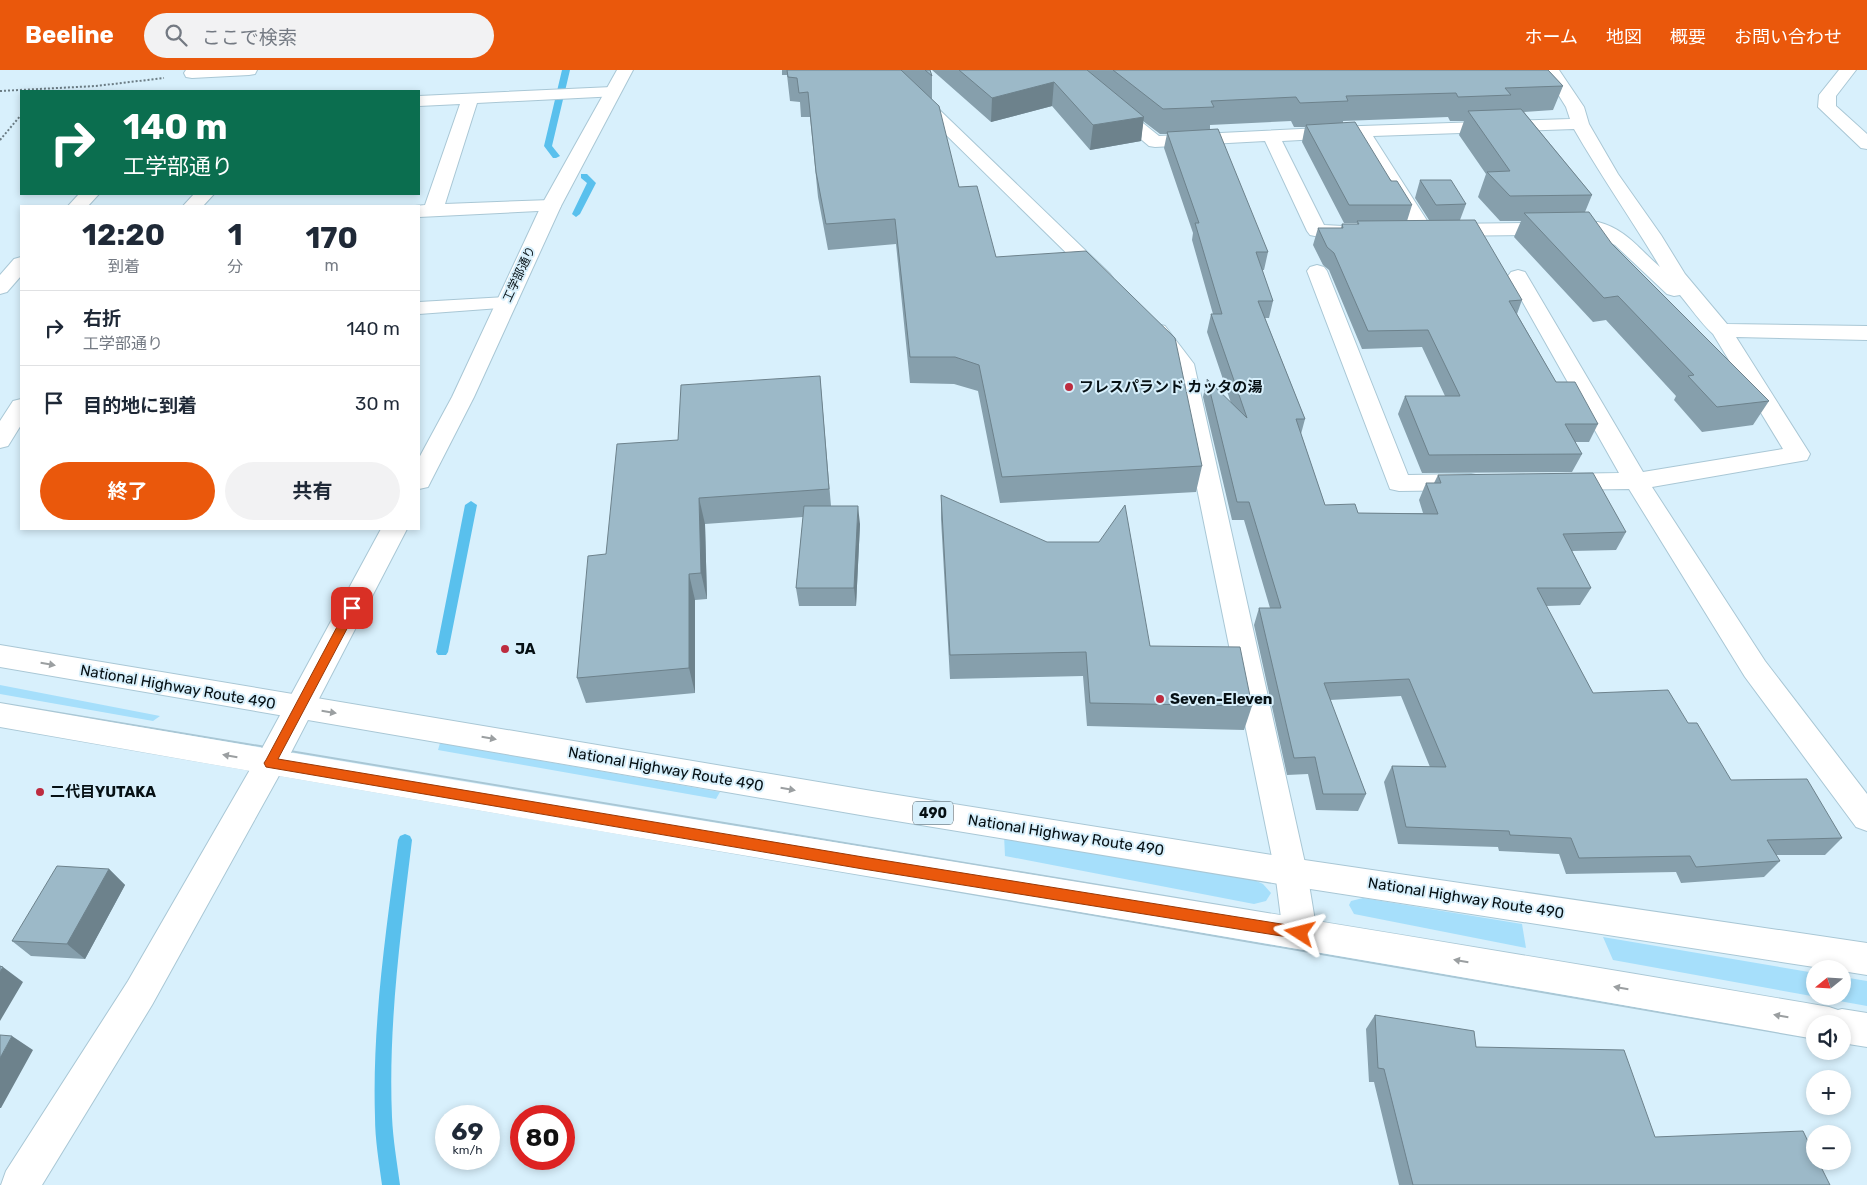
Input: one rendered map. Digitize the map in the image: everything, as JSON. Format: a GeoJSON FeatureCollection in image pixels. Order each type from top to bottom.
{"type":"FeatureCollection","features":[{"type":"Feature","properties":{"kind":"main road"},"geometry":{"type":"LineString","coordinates":[[188,90],[192,71],[249,70]]}},
{"type":"Feature","properties":{"kind":"main road","name":"工学部通り"},"geometry":{"type":"LineString","coordinates":[[420,479],[463,397],[550,206],[625,70]]}},
{"type":"Feature","properties":{"kind":"main road"},"geometry":{"type":"LineString","coordinates":[[888,70],[1122,296]]}},
{"type":"Feature","properties":{"kind":"main road"},"geometry":{"type":"LineString","coordinates":[[1067,70],[1155,142],[1361,131],[1580,124]]}},
{"type":"Feature","properties":{"kind":"main road"},"geometry":{"type":"LineString","coordinates":[[1537,482],[1636,481],[1798,454],[1721,330],[1676,278],[1651,235],[1609,174],[1580,124],[1575,107],[1551,70]]}},
{"type":"Feature","properties":{"kind":"main road"},"geometry":{"type":"LineString","coordinates":[[1851,73],[1828,95],[1826,107],[1867,144]]}},
{"type":"Feature","properties":{"kind":"main road"},"geometry":{"type":"LineString","coordinates":[[420,101],[612,92]]}},
{"type":"Feature","properties":{"kind":"main road"},"geometry":{"type":"LineString","coordinates":[[470,99],[426,211],[550,206]]}},
{"type":"Feature","properties":{"kind":"main road"},"geometry":{"type":"LineString","coordinates":[[1361,131],[1413,230],[1598,228],[1631,246],[1649,268],[1721,330],[1867,333]]}},
{"type":"Feature","properties":{"kind":"main road"},"geometry":{"type":"LineString","coordinates":[[1271,136],[1318,231],[1375,230]]}},
{"type":"Feature","properties":{"kind":"main road"},"geometry":{"type":"LineString","coordinates":[[79,205],[89,195]]}},
{"type":"Feature","properties":{"kind":"main road"},"geometry":{"type":"LineString","coordinates":[[193,205],[205,195]]}},
{"type":"Feature","properties":{"kind":"main road"},"geometry":{"type":"LineString","coordinates":[[0,288],[20,264]]}},
{"type":"Feature","properties":{"kind":"main road"},"geometry":{"type":"LineString","coordinates":[[1317,270],[1399,483],[1488,482]]}},
{"type":"Feature","properties":{"kind":"main road"},"geometry":{"type":"LineString","coordinates":[[1518,276],[1636,481],[1755,669],[1867,818]]}},
{"type":"Feature","properties":{"kind":"main road"},"geometry":{"type":"LineString","coordinates":[[420,308],[506,303]]}},
{"type":"Feature","properties":{"kind":"main road"},"geometry":{"type":"LineString","coordinates":[[1142,317],[1163,337],[1183,364],[1291,872],[1300,933]]}},
{"type":"Feature","properties":{"kind":"main road"},"geometry":{"type":"LineString","coordinates":[[0,440],[20,408]]}},
{"type":"Feature","properties":{"kind":"main road"},"geometry":{"type":"LineString","coordinates":[[20,1185],[140,993],[270,763],[393,530]]}},
{"type":"Feature","properties":{"kind":"main road","name":"National Highway Route 490"},"geometry":{"type":"LineString","coordinates":[[0,656],[872,804],[1291,872],[1867,959]]}},
{"type":"Feature","properties":{"kind":"main road"},"geometry":{"type":"LineString","coordinates":[[0,715],[270,763],[872,864],[1300,933],[1806,1020]]}},
{"type":"Feature","properties":{"kind":"main road"},"geometry":{"type":"LineString","coordinates":[[1851,1027],[1867,1030]]}},
{"type":"Feature","properties":{"kind":"path"},"geometry":{"type":"LineString","coordinates":[[42,90],[142,82],[192,71]]}},
{"type":"Feature","properties":{"kind":"path"},"geometry":{"type":"LineString","coordinates":[[0,91],[20,91]]}},
{"type":"Feature","properties":{"kind":"path"},"geometry":{"type":"LineString","coordinates":[[0,140],[20,116]]}},
{"type":"Feature","properties":{"kind":"shaded area"},"geometry":{"type":"Polygon","coordinates":[[[0,685],[160,716],[153,721],[0,694],[0,685]]]}},
{"type":"Feature","properties":{"kind":"shaded area"},"geometry":{"type":"Polygon","coordinates":[[[440,743],[720,792],[716,799],[438,750],[440,743]]]}},
{"type":"Feature","properties":{"kind":"shaded area"},"geometry":{"type":"Polygon","coordinates":[[[1004,835],[1248,877],[1263,884],[1271,893],[1266,901],[1254,904],[1005,856],[1004,835]]]}},
{"type":"Feature","properties":{"kind":"shaded area"},"geometry":{"type":"Polygon","coordinates":[[[1363,898],[1522,924],[1526,948],[1354,914],[1349,905],[1351,901],[1363,898]]]}},
{"type":"Feature","properties":{"kind":"shaded area"},"geometry":{"type":"Polygon","coordinates":[[[1603,937],[1806,971],[1806,995],[1613,960],[1603,937]]]}},
{"type":"Feature","properties":{"kind":"shaded area"},"geometry":{"type":"Polygon","coordinates":[[[1851,978],[1867,981],[1867,1006],[1851,1003],[1851,978]]]}},
{"type":"Feature","properties":{"kind":"building"},"geometry":{"type":"Polygon","coordinates":[[[787,70],[901,70],[939,106],[959,187],[977,186],[996,257],[1086,251],[1175,338],[1202,466],[1002,477],[979,365],[955,357],[910,357],[895,219],[826,224],[816,172],[808,92],[799,93],[797,78],[788,77],[787,70]]]}},
{"type":"Feature","properties":{"kind":"building"},"geometry":{"type":"Polygon","coordinates":[[[959,70],[1087,70],[1144,117],[1093,125],[1054,82],[992,98],[959,70]]]}},
{"type":"Feature","properties":{"kind":"building"},"geometry":{"type":"Polygon","coordinates":[[[1113,70],[1548,70],[1563,86],[1505,88],[1511,95],[1458,97],[1456,93],[1346,96],[1348,101],[1300,103],[1296,97],[1211,101],[1214,107],[1163,109],[1113,70]]]}},
{"type":"Feature","properties":{"kind":"building"},"geometry":{"type":"Polygon","coordinates":[[[1521,109],[1592,195],[1510,196],[1487,172],[1510,171],[1468,111],[1521,109]]]}},
{"type":"Feature","properties":{"kind":"building"},"geometry":{"type":"Polygon","coordinates":[[[1355,122],[1391,181],[1397,181],[1412,205],[1349,205],[1306,125],[1355,122]]]}},
{"type":"Feature","properties":{"kind":"building"},"geometry":{"type":"Polygon","coordinates":[[[1218,129],[1268,252],[1256,252],[1273,301],[1258,301],[1305,419],[1296,419],[1325,505],[1355,504],[1358,513],[1438,514],[1426,483],[1441,483],[1438,475],[1593,473],[1626,532],[1563,534],[1591,588],[1537,588],[1593,693],[1668,690],[1688,723],[1697,723],[1731,780],[1807,779],[1842,838],[1767,840],[1780,861],[1696,867],[1690,856],[1579,858],[1571,838],[1510,835],[1509,831],[1406,827],[1392,766],[1446,767],[1409,679],[1324,683],[1366,794],[1323,794],[1315,757],[1294,758],[1259,608],[1281,608],[1249,502],[1237,502],[1207,379],[1247,418],[1211,314],[1222,314],[1195,223],[1199,223],[1167,132],[1218,129]]]}},
{"type":"Feature","properties":{"kind":"building"},"geometry":{"type":"Polygon","coordinates":[[[1420,180],[1451,180],[1466,204],[1436,205],[1420,180]]]}},
{"type":"Feature","properties":{"kind":"building"},"geometry":{"type":"Polygon","coordinates":[[[1589,212],[1612,244],[1769,401],[1717,407],[1688,376],[1694,375],[1618,296],[1604,298],[1524,213],[1589,212]]]}},
{"type":"Feature","properties":{"kind":"building"},"geometry":{"type":"Polygon","coordinates":[[[1475,220],[1522,300],[1509,301],[1556,382],[1575,382],[1598,424],[1565,424],[1582,454],[1429,455],[1405,396],[1460,396],[1428,330],[1368,331],[1334,253],[1327,247],[1318,228],[1343,228],[1342,224],[1359,224],[1357,221],[1475,220]]]}},
{"type":"Feature","properties":{"kind":"building"},"geometry":{"type":"Polygon","coordinates":[[[820,376],[829,489],[699,498],[701,573],[689,574],[689,668],[577,678],[588,556],[606,554],[617,444],[678,440],[681,385],[820,376]]]}},
{"type":"Feature","properties":{"kind":"building"},"geometry":{"type":"Polygon","coordinates":[[[941,495],[1047,542],[1099,542],[1125,505],[1150,646],[1240,647],[1252,706],[1090,703],[1086,652],[950,655],[941,495]]]}},
{"type":"Feature","properties":{"kind":"building"},"geometry":{"type":"Polygon","coordinates":[[[804,506],[858,506],[854,588],[796,588],[804,506]]]}},
{"type":"Feature","properties":{"kind":"building"},"geometry":{"type":"Polygon","coordinates":[[[57,866],[109,869],[67,944],[12,941],[57,866]]]}},
{"type":"Feature","properties":{"kind":"building"},"geometry":{"type":"Polygon","coordinates":[[[1375,1015],[1474,1031],[1476,1047],[1624,1050],[1655,1137],[1803,1131],[1806,1137],[1806,1170],[1822,1170],[1830,1185],[1413,1185],[1384,1069],[1378,1068],[1375,1015]]]}},
{"type":"Feature","properties":{"kind":"building"},"geometry":{"type":"Polygon","coordinates":[[[0,1035],[12,1036],[0,1058],[0,1035]]]}},
{"type":"Feature","properties":{"kind":"waterway"},"geometry":{"type":"LineString","coordinates":[[556,156],[548,146],[566,70]]}},
{"type":"Feature","properties":{"kind":"waterway"},"geometry":{"type":"LineString","coordinates":[[576,214],[592,183],[584,176]]}},
{"type":"Feature","properties":{"kind":"waterway"},"geometry":{"type":"LineString","coordinates":[[442,652],[471,505]]}},
{"type":"Feature","properties":{"kind":"waterway"},"geometry":{"type":"LineString","coordinates":[[391,1185],[383,1118],[383,1075],[393,941],[405,840]]}},
{"type":"Feature","properties":{"kind":"place","name":"フレスパランド カッタの湯"},"geometry":{"type":"Point","coordinates":[1069,387]}},
{"type":"Feature","properties":{"kind":"place","name":"JA"},"geometry":{"type":"Point","coordinates":[505,649]}},
{"type":"Feature","properties":{"kind":"place","name":"Seven-Eleven"},"geometry":{"type":"Point","coordinates":[1160,699]}},
{"type":"Feature","properties":{"kind":"place","name":"二代目YUTAKA"},"geometry":{"type":"Point","coordinates":[40,792]}},
{"type":"Feature","properties":{"kind":"route"},"geometry":{"type":"LineString","coordinates":[[352,608],[270,763],[863,863],[1300,933]]}}]}
